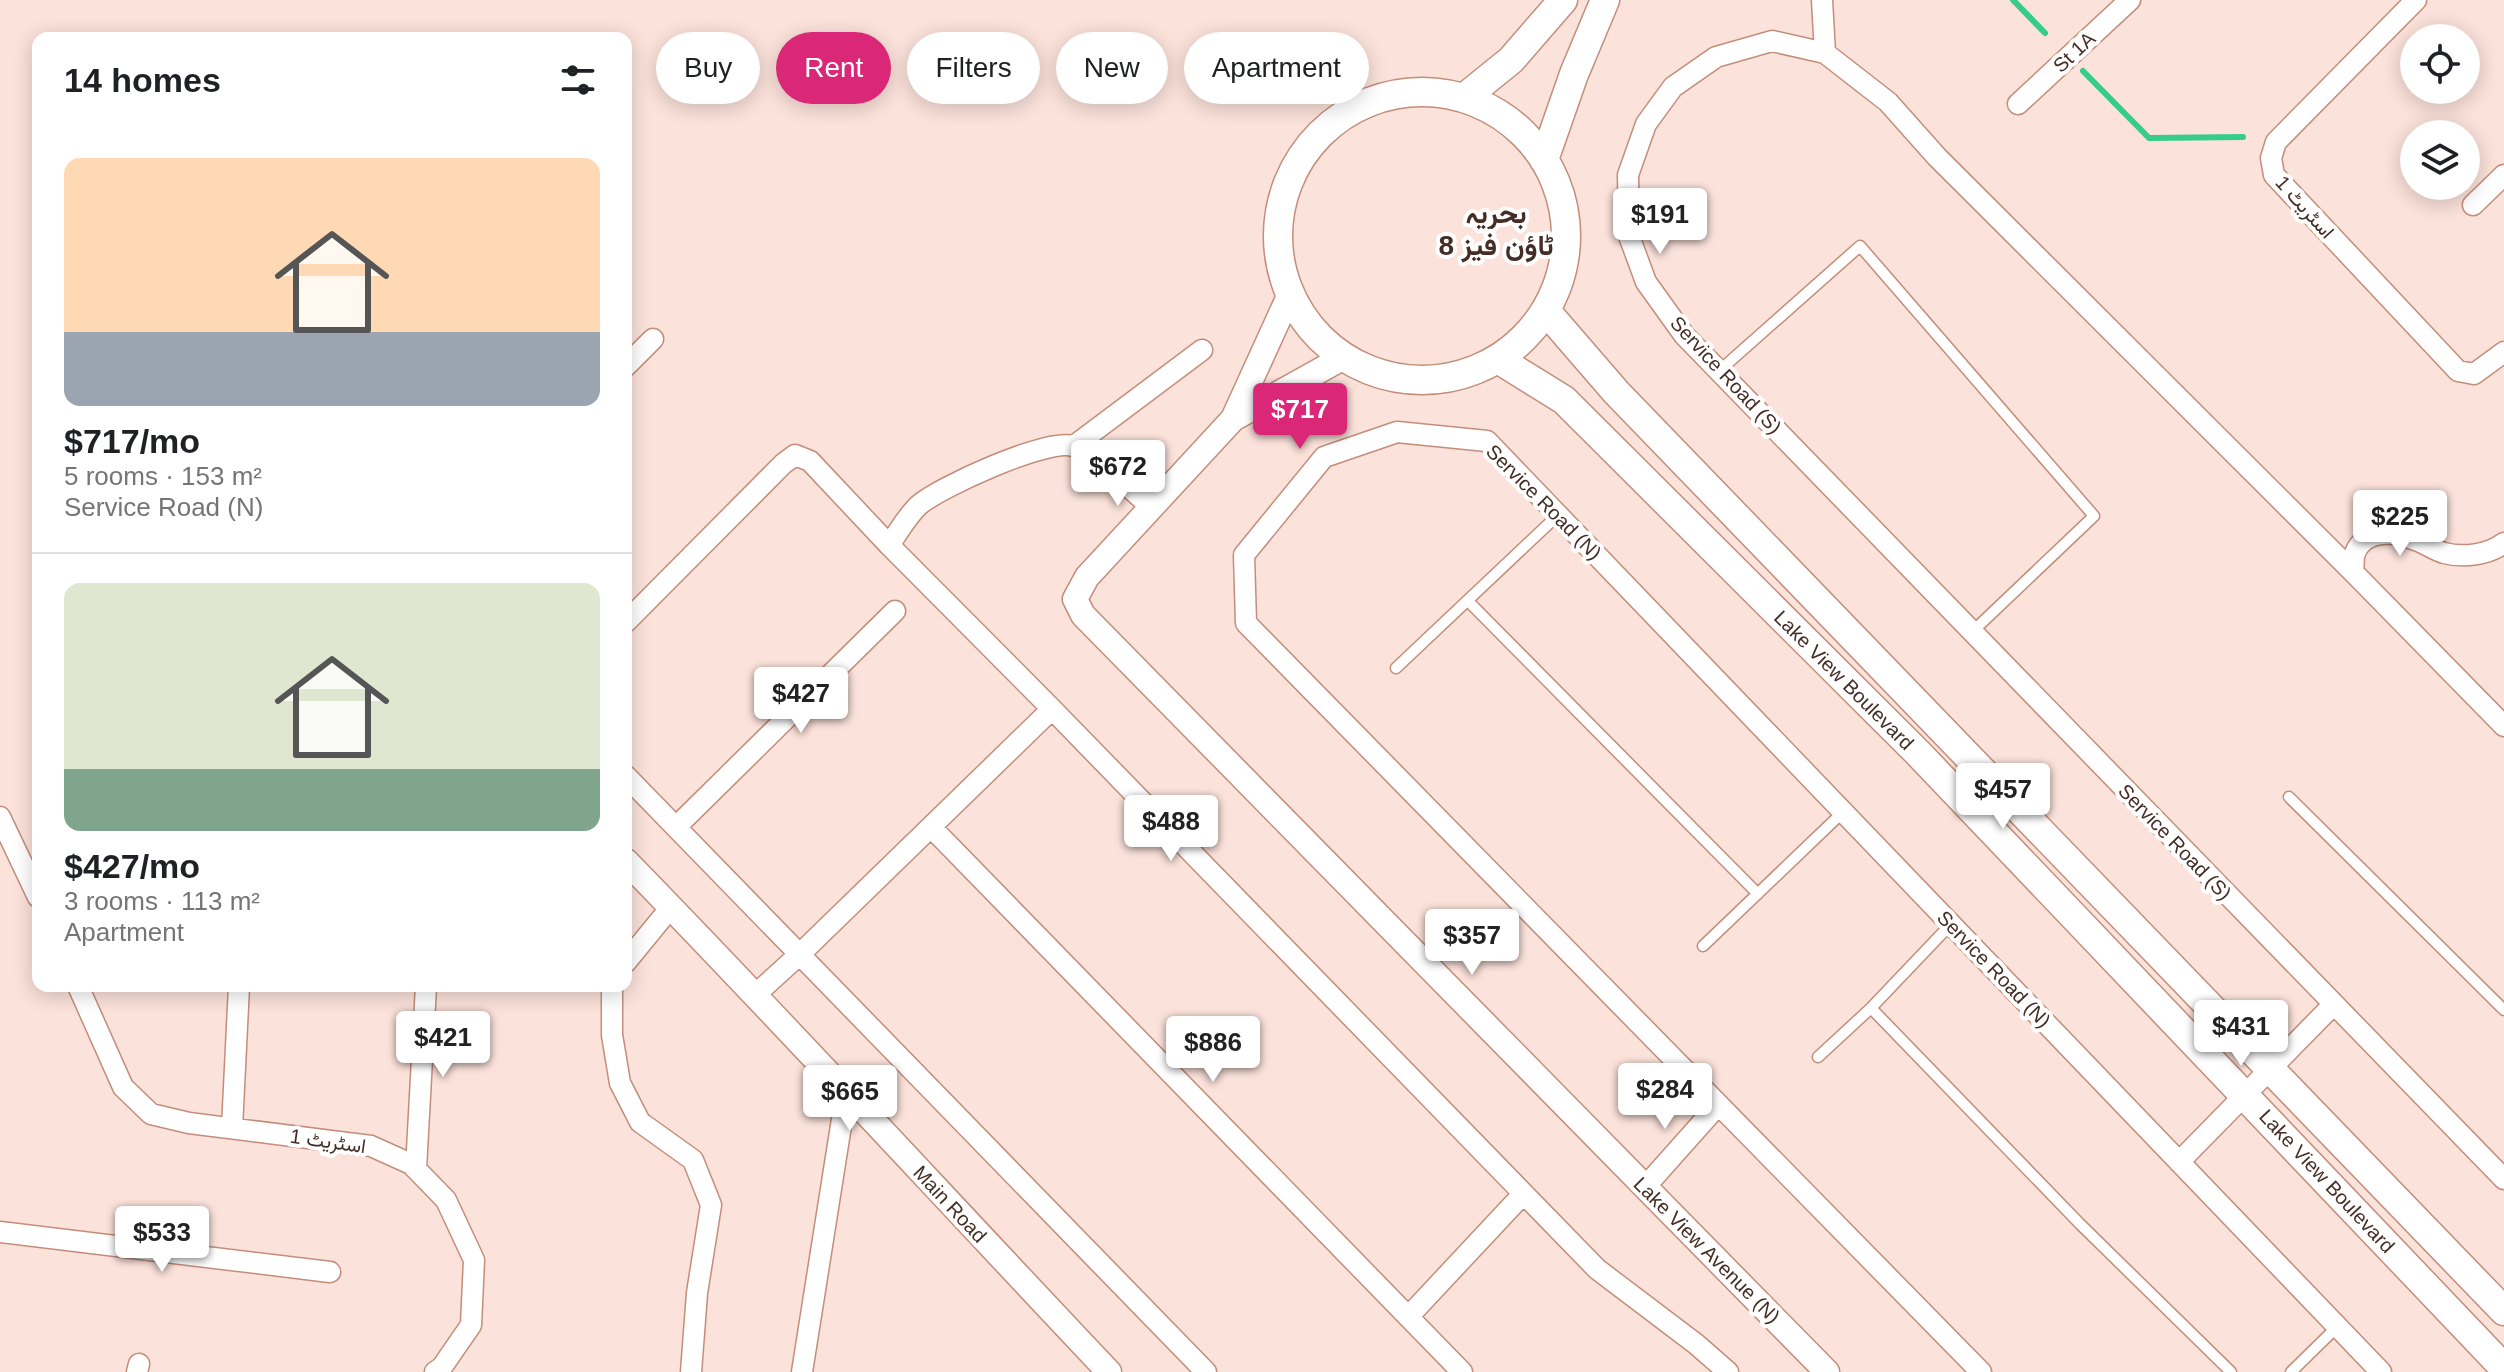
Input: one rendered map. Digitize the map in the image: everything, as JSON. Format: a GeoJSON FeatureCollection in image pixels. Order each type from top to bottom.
{"type":"FeatureCollection","features":[{"type":"Feature","properties":{"kind":"main road"},"geometry":{"type":"LineString","coordinates":[[1464,98],[1511,60],[1563,0]]}},
{"type":"Feature","properties":{"kind":"main road"},"geometry":{"type":"LineString","coordinates":[[1544,160],[1574,74],[1605,0]]}},
{"type":"Feature","properties":{"kind":"main road"},"geometry":{"type":"LineString","coordinates":[[1432,92],[1464,98],[1510,121],[1529,139],[1544,160],[1560,196],[1567,235],[1561,275],[1546,311],[1525,338],[1498,359],[1474,371],[1448,378],[1421,381],[1394,378],[1368,370],[1344,357],[1322,340],[1304,318],[1290,294],[1281,262],[1278,230],[1283,197],[1296,167],[1315,140],[1339,118],[1378,99],[1399,94],[1432,92]]}},
{"type":"Feature","properties":{"kind":"main road","name":"Lake View Boulevard"},"geometry":{"type":"LineString","coordinates":[[1546,311],[1616,392],[2504,1311]]}},
{"type":"Feature","properties":{"kind":"main road","name":"Lake View Boulevard"},"geometry":{"type":"LineString","coordinates":[[1498,359],[1564,400],[1919,754],[2504,1368]]}},
{"type":"Feature","properties":{"kind":"street"},"geometry":{"type":"LineString","coordinates":[[1822,0],[1825,53]]}},
{"type":"Feature","properties":{"kind":"street","name":"St 1A"},"geometry":{"type":"LineString","coordinates":[[2018,104],[2130,0]]}},
{"type":"Feature","properties":{"kind":"street","name":"اسٹریٹ 1"},"geometry":{"type":"LineString","coordinates":[[2416,0],[2276,142],[2271,158],[2274,175],[2458,371],[2474,374],[2504,352]]}},
{"type":"Feature","properties":{"kind":"street","name":"Service Road (S)"},"geometry":{"type":"LineString","coordinates":[[2501,1171],[2333,1005],[1684,335],[1646,282],[1629,236],[1628,175],[1646,124],[1673,87],[1716,57],[1772,41],[1825,53],[1888,102],[1937,157],[2504,726]]}},
{"type":"Feature","properties":{"kind":"street"},"geometry":{"type":"LineString","coordinates":[[2473,205],[2504,175]]}},
{"type":"Feature","properties":{"kind":"street"},"geometry":{"type":"LineString","coordinates":[[1233,419],[1290,294]]}},
{"type":"Feature","properties":{"kind":"street"},"geometry":{"type":"LineString","coordinates":[[632,360],[653,339]]}},
{"type":"Feature","properties":{"kind":"street"},"geometry":{"type":"LineString","coordinates":[[1074,446],[1202,350]]}},
{"type":"Feature","properties":{"kind":"street"},"geometry":{"type":"LineString","coordinates":[[889,545],[917,506],[953,483],[1048,446],[1074,446],[1151,507],[1233,419],[1344,357]]}},
{"type":"Feature","properties":{"kind":"street","name":"Service Road (N)"},"geometry":{"type":"LineString","coordinates":[[1981,1372],[1246,623],[1244,555],[1324,457],[1397,432],[1487,441],[2381,1372]]}},
{"type":"Feature","properties":{"kind":"street"},"geometry":{"type":"LineString","coordinates":[[632,616],[783,464],[795,455],[810,461],[1597,1269],[1728,1372]]}},
{"type":"Feature","properties":{"kind":"street","name":"Lake View Avenue (N)"},"geometry":{"type":"LineString","coordinates":[[1151,507],[1087,577],[1075,599],[1083,615],[1827,1372]]}},
{"type":"Feature","properties":{"kind":"street"},"geometry":{"type":"LineString","coordinates":[[2353,572],[2355,553],[2363,541],[2375,534],[2391,533],[2445,553],[2479,555],[2504,543]]}},
{"type":"Feature","properties":{"kind":"street"},"geometry":{"type":"LineString","coordinates":[[676,827],[895,611]]}},
{"type":"Feature","properties":{"kind":"street"},"geometry":{"type":"LineString","coordinates":[[756,994],[1052,709]]}},
{"type":"Feature","properties":{"kind":"street"},"geometry":{"type":"LineString","coordinates":[[632,782],[1206,1372]]}},
{"type":"Feature","properties":{"kind":"street"},"geometry":{"type":"LineString","coordinates":[[0,817],[32,884]]}},
{"type":"Feature","properties":{"kind":"street"},"geometry":{"type":"LineString","coordinates":[[931,827],[1462,1372]]}},
{"type":"Feature","properties":{"kind":"street","name":"Main Road"},"geometry":{"type":"LineString","coordinates":[[632,867],[756,994],[846,1094],[1109,1372]]}},
{"type":"Feature","properties":{"kind":"street"},"geometry":{"type":"LineString","coordinates":[[632,955],[671,907]]}},
{"type":"Feature","properties":{"kind":"street","name":"اسٹریٹ 1"},"geometry":{"type":"LineString","coordinates":[[81,992],[123,1087],[151,1114],[189,1123],[371,1146],[411,1164],[446,1200],[474,1260],[471,1325],[442,1367],[435,1372]]}},
{"type":"Feature","properties":{"kind":"street"},"geometry":{"type":"LineString","coordinates":[[232,1128],[239,992]]}},
{"type":"Feature","properties":{"kind":"street"},"geometry":{"type":"LineString","coordinates":[[416,1169],[426,992]]}},
{"type":"Feature","properties":{"kind":"street"},"geometry":{"type":"LineString","coordinates":[[612,992],[612,1035],[620,1083],[640,1122],[693,1160],[711,1205],[697,1293],[691,1372]]}},
{"type":"Feature","properties":{"kind":"street"},"geometry":{"type":"LineString","coordinates":[[2179,1162],[2333,1005]]}},
{"type":"Feature","properties":{"kind":"street"},"geometry":{"type":"LineString","coordinates":[[802,1372],[846,1094]]}},
{"type":"Feature","properties":{"kind":"street"},"geometry":{"type":"LineString","coordinates":[[1645,1187],[1718,1105]]}},
{"type":"Feature","properties":{"kind":"street"},"geometry":{"type":"LineString","coordinates":[[1409,1316],[1523,1194]]}},
{"type":"Feature","properties":{"kind":"street"},"geometry":{"type":"LineString","coordinates":[[0,1232],[330,1272]]}},
{"type":"Feature","properties":{"kind":"lane"},"geometry":{"type":"LineString","coordinates":[[1719,371],[1860,246],[2094,516],[1972,632]]}},
{"type":"Feature","properties":{"kind":"lane"},"geometry":{"type":"LineString","coordinates":[[1396,668],[1558,515]]}},
{"type":"Feature","properties":{"kind":"lane"},"geometry":{"type":"LineString","coordinates":[[1468,601],[1758,894]]}},
{"type":"Feature","properties":{"kind":"lane"},"geometry":{"type":"LineString","coordinates":[[2289,797],[2504,1010]]}},
{"type":"Feature","properties":{"kind":"lane"},"geometry":{"type":"LineString","coordinates":[[1703,946],[1843,812]]}},
{"type":"Feature","properties":{"kind":"lane"},"geometry":{"type":"LineString","coordinates":[[1818,1057],[1871,1008],[1951,924]]}},
{"type":"Feature","properties":{"kind":"lane"},"geometry":{"type":"LineString","coordinates":[[1871,1008],[2080,1224],[2231,1372]]}},
{"type":"Feature","properties":{"kind":"lane"},"geometry":{"type":"LineString","coordinates":[[2291,1372],[2337,1327]]}},
{"type":"Feature","properties":{"kind":"waterway"},"geometry":{"type":"LineString","coordinates":[[2013,0],[2045,33]]}},
{"type":"Feature","properties":{"kind":"waterway"},"geometry":{"type":"LineString","coordinates":[[2083,71],[2149,138],[2243,137]]}},
{"type":"Feature","properties":{"kind":"district","name":"بحریہ ٹاؤن فیز 8"},"geometry":{"type":"Point","coordinates":[1496,229]}}]}
